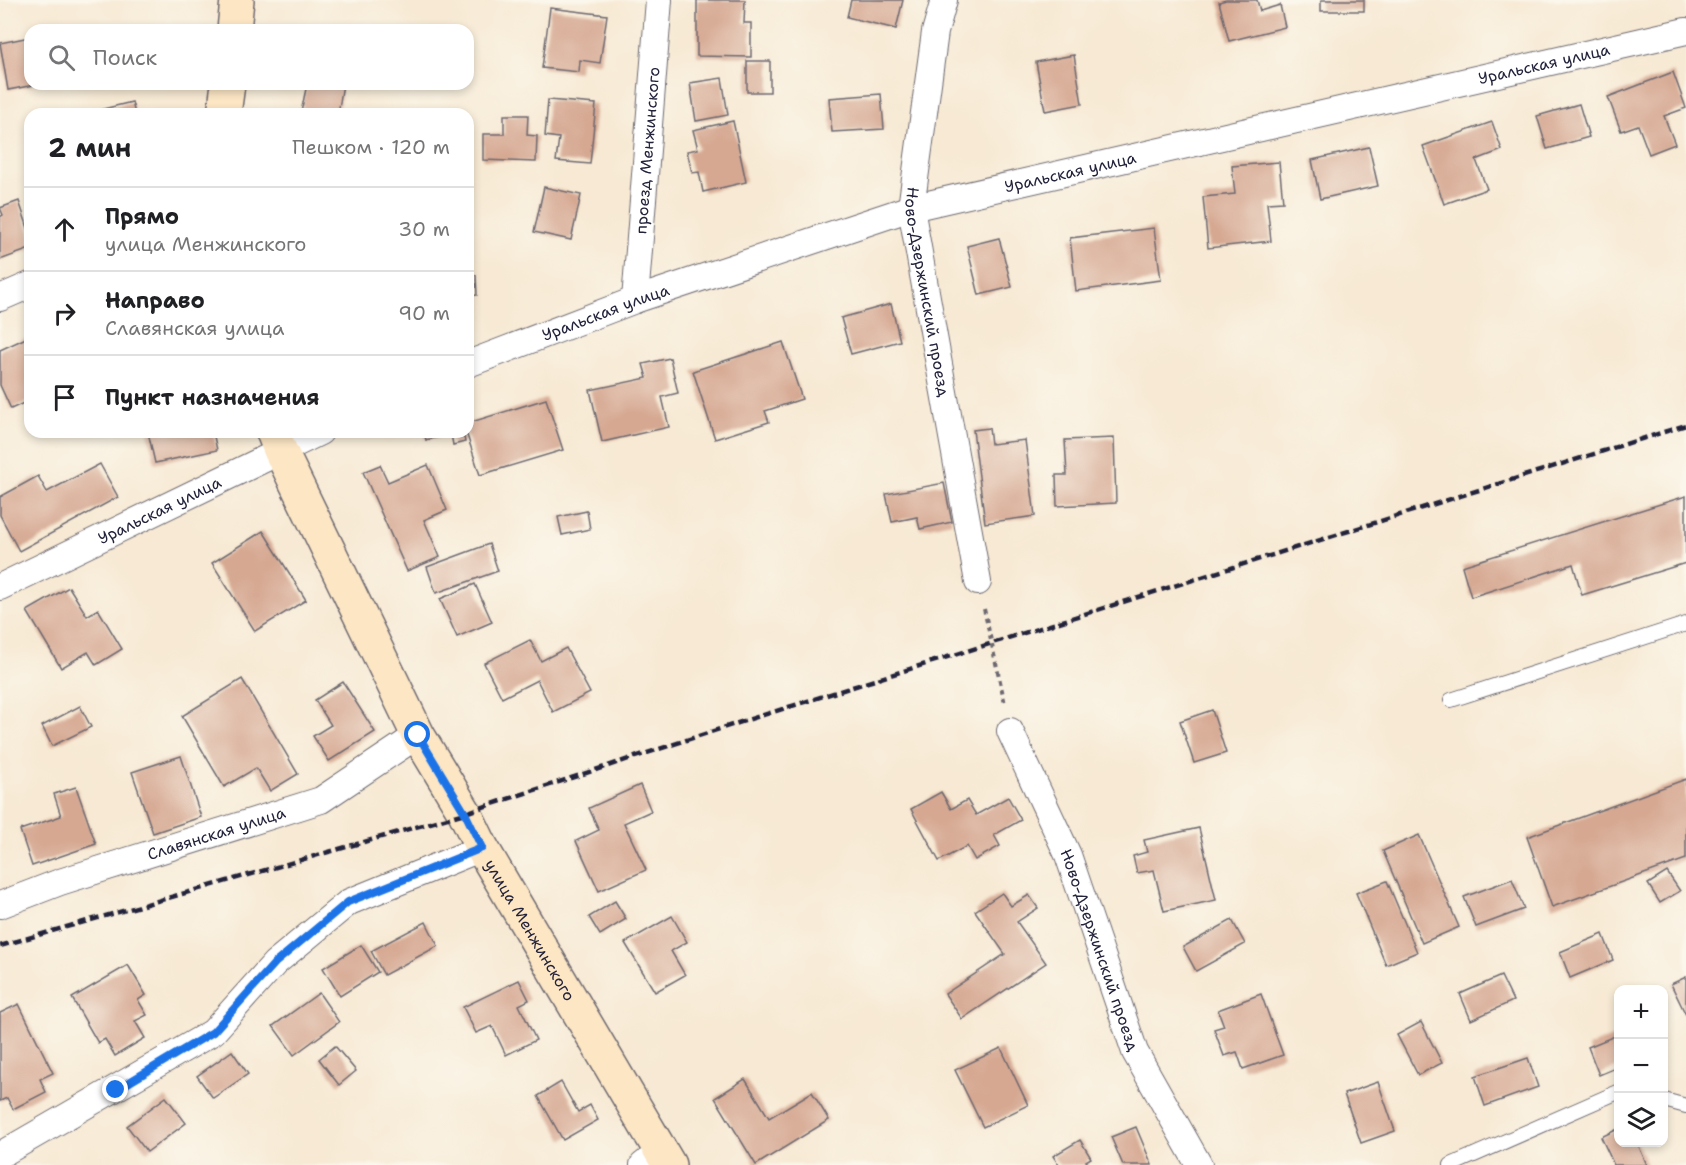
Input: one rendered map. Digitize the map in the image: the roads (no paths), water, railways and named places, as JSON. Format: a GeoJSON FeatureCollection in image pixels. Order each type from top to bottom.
{"type":"FeatureCollection","features":[{"type":"Feature","properties":{"kind":"street"},"geometry":{"type":"LineString","coordinates":[[235,24],[237,0]]}},
{"type":"Feature","properties":{"kind":"street","name":"проезд Менжинского"},"geometry":{"type":"LineString","coordinates":[[635,300],[659,0]]}},
{"type":"Feature","properties":{"kind":"street","name":"Ново-Дзержинский проезд"},"geometry":{"type":"LineString","coordinates":[[945,0],[935,32],[911,208],[978,582]]}},
{"type":"Feature","properties":{"kind":"street","name":"Уральская улица"},"geometry":{"type":"LineString","coordinates":[[474,362],[635,300],[911,208],[1686,31]]}},
{"type":"Feature","properties":{"kind":"street"},"geometry":{"type":"LineString","coordinates":[[225,108],[227,90]]}},
{"type":"Feature","properties":{"kind":"street"},"geometry":{"type":"LineString","coordinates":[[0,298],[24,288]]}},
{"type":"Feature","properties":{"kind":"street","name":"Уральская улица"},"geometry":{"type":"LineString","coordinates":[[0,587],[277,441]]}},
{"type":"Feature","properties":{"kind":"street","name":"улица Менжинского"},"geometry":{"type":"LineString","coordinates":[[277,441],[418,735],[465,813],[482,848],[657,1160]]}},
{"type":"Feature","properties":{"kind":"street","name":"Ново-Дзержинский проезд"},"geometry":{"type":"LineString","coordinates":[[1010,731],[1068,855],[1135,1052],[1199,1165]]}},
{"type":"Feature","properties":{"kind":"street","name":"Славянская улица"},"geometry":{"type":"LineString","coordinates":[[0,905],[60,882],[321,800],[418,735]]}},
{"type":"Feature","properties":{"kind":"street"},"geometry":{"type":"LineString","coordinates":[[0,1155],[213,1032],[275,963],[348,902],[482,848]]}},
{"type":"Feature","properties":{"kind":"lane"},"geometry":{"type":"LineString","coordinates":[[1451,700],[1686,624]]}},
{"type":"Feature","properties":{"kind":"lane"},"geometry":{"type":"LineString","coordinates":[[1451,1165],[1616,1093]]}},
{"type":"Feature","properties":{"kind":"lane"},"geometry":{"type":"LineString","coordinates":[[1668,1101],[1686,1107]]}},
{"type":"Feature","properties":{"kind":"railway"},"geometry":{"type":"LineString","coordinates":[[0,946],[465,813],[741,722],[1686,425]]}}]}
